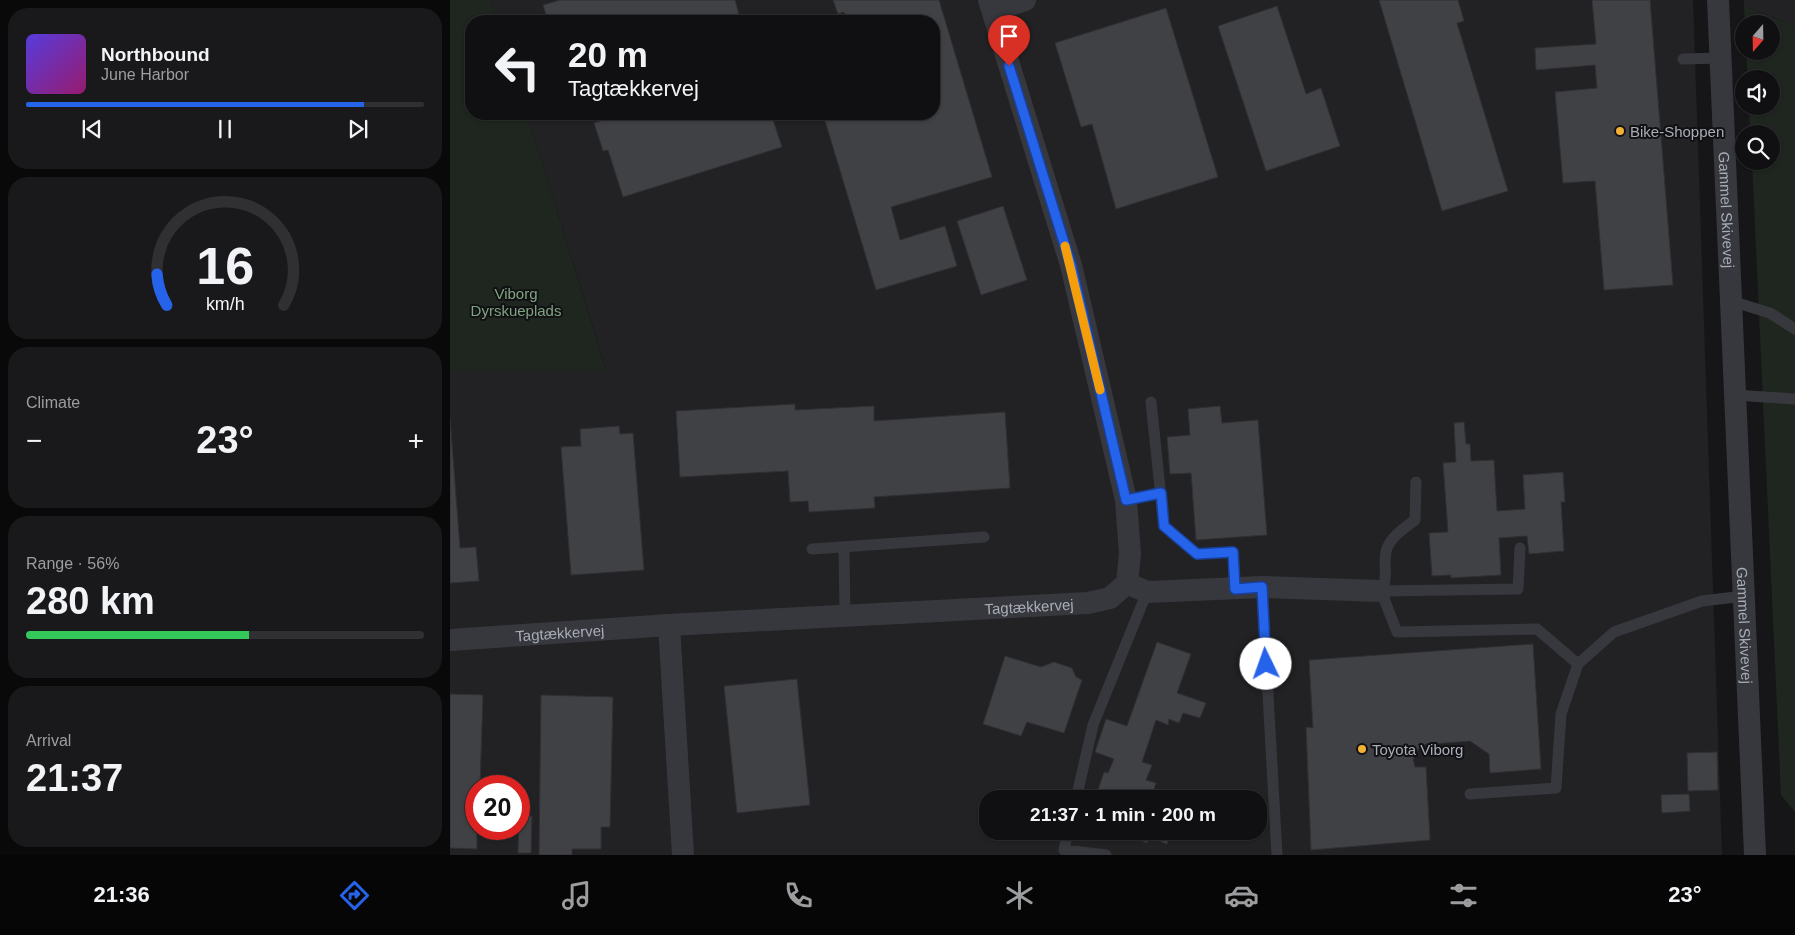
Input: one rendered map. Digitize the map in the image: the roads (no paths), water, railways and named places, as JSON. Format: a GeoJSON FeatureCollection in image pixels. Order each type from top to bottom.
{"type":"FeatureCollection","features":[{"type":"Feature","properties":{"kind":"street"},"geometry":{"type":"LineString","coordinates":[[1025,0],[991,6],[1071,265],[1126,500],[1130,554],[1137,588],[1235,589],[1262,587],[1380,591]]}},
{"type":"Feature","properties":{"kind":"street","name":"Gammel Skivevej"},"geometry":{"type":"LineString","coordinates":[[1718,0],[1755,855]]}},
{"type":"Feature","properties":{"kind":"street","name":"Tagtækkervej"},"geometry":{"type":"LineString","coordinates":[[450,640],[669,624],[1088,603],[1110,598],[1137,588]]}},
{"type":"Feature","properties":{"kind":"street"},"geometry":{"type":"LineString","coordinates":[[669,624],[683,855]]}},
{"type":"Feature","properties":{"kind":"lane"},"geometry":{"type":"LineString","coordinates":[[1683,59],[1720,58]]}},
{"type":"Feature","properties":{"kind":"lane"},"geometry":{"type":"LineString","coordinates":[[1731,301],[1770,313],[1795,329]]}},
{"type":"Feature","properties":{"kind":"lane"},"geometry":{"type":"LineString","coordinates":[[1735,396],[1794,399]]}},
{"type":"Feature","properties":{"kind":"lane"},"geometry":{"type":"LineString","coordinates":[[1151,402],[1164,526],[1197,554],[1233,552],[1235,589]]}},
{"type":"Feature","properties":{"kind":"lane"},"geometry":{"type":"LineString","coordinates":[[1380,591],[1386,583],[1386,551],[1397,534],[1415,520],[1416,482]]}},
{"type":"Feature","properties":{"kind":"lane"},"geometry":{"type":"LineString","coordinates":[[1126,500],[1161,493]]}},
{"type":"Feature","properties":{"kind":"lane"},"geometry":{"type":"LineString","coordinates":[[812,548],[984,537]]}},
{"type":"Feature","properties":{"kind":"lane"},"geometry":{"type":"LineString","coordinates":[[844,547],[845,616]]}},
{"type":"Feature","properties":{"kind":"lane"},"geometry":{"type":"LineString","coordinates":[[1380,591],[1518,589],[1520,548]]}},
{"type":"Feature","properties":{"kind":"lane"},"geometry":{"type":"LineString","coordinates":[[1262,587],[1277,855]]}},
{"type":"Feature","properties":{"kind":"lane"},"geometry":{"type":"LineString","coordinates":[[1078,790],[1093,725],[1137,588]]}},
{"type":"Feature","properties":{"kind":"lane"},"geometry":{"type":"LineString","coordinates":[[1380,591],[1397,632],[1537,629],[1578,664]]}},
{"type":"Feature","properties":{"kind":"lane"},"geometry":{"type":"LineString","coordinates":[[1470,794],[1556,788],[1561,714],[1578,664],[1614,632],[1702,601],[1744,596]]}},
{"type":"Feature","properties":{"kind":"lane"},"geometry":{"type":"LineString","coordinates":[[1066,840],[1064,850],[1106,855]]}},
{"type":"Feature","properties":{"kind":"place","name":"Bike-Shoppen"},"geometry":{"type":"Point","coordinates":[1620,131]}},
{"type":"Feature","properties":{"kind":"place","name":"Toyota Viborg"},"geometry":{"type":"Point","coordinates":[1362,749]}},
{"type":"Feature","properties":{"kind":"park label","name":"Viborg Dyrskueplads"},"geometry":{"type":"Point","coordinates":[516,302]}}]}
